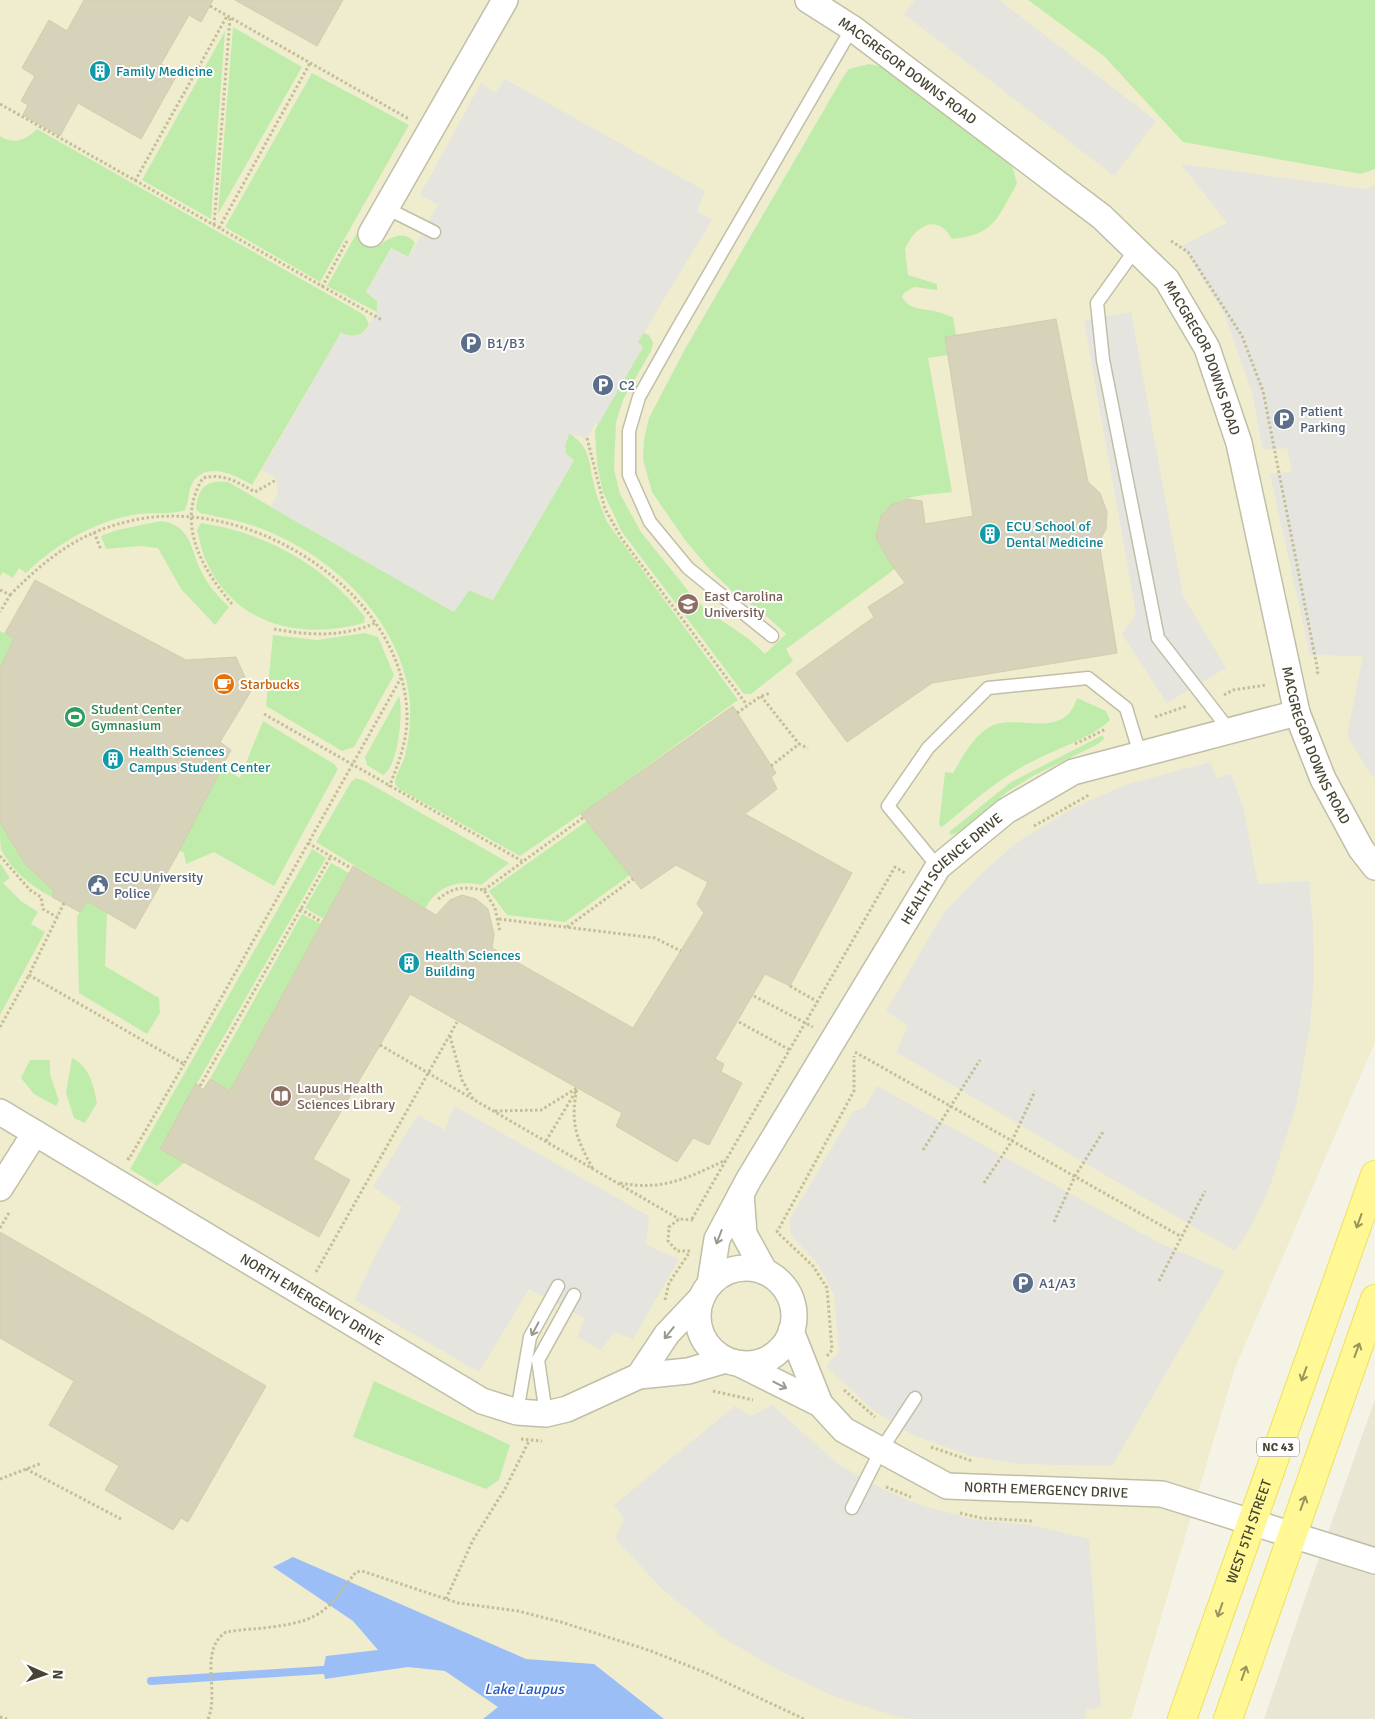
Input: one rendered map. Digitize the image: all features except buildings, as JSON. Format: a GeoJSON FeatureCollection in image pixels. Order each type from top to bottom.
{"type":"FeatureCollection","features":[{"type":"Feature","properties":{"kind":"main road","name":"WEST 5TH STREET"},"geometry":{"type":"LineString","coordinates":[[1182,1719],[1375,1175]]}},
{"type":"Feature","properties":{"kind":"main road","name":"NC 43"},"geometry":{"type":"LineString","coordinates":[[1228,1719],[1375,1300]]}},
{"type":"Feature","properties":{"kind":"street"},"geometry":{"type":"LineString","coordinates":[[371,234],[504,0]]}},
{"type":"Feature","properties":{"kind":"street","name":"MACGREGOR DOWNS ROAD"},"geometry":{"type":"LineString","coordinates":[[808,0],[852,28],[1102,217],[1167,280],[1207,348],[1239,442],[1297,713],[1323,779],[1361,849],[1375,867]]}},
{"type":"Feature","properties":{"kind":"street","name":"HEALTH SCIENCE DRIVE"},"geometry":{"type":"LineString","coordinates":[[706,1291],[717,1239],[740,1194],[938,866],[1006,811],[1074,772],[1297,713]]}},
{"type":"Feature","properties":{"kind":"street","name":"NORTH EMERGENCY DRIVE"},"geometry":{"type":"LineString","coordinates":[[0,1112],[482,1401],[517,1412],[546,1414],[567,1409],[639,1376],[688,1371],[734,1363],[758,1363],[772,1357],[784,1346],[791,1331],[794,1317],[792,1303],[786,1290],[777,1280],[765,1272]]}},
{"type":"Feature","properties":{"kind":"street"},"geometry":{"type":"LineString","coordinates":[[0,1188],[35,1133]]}},
{"type":"Feature","properties":{"kind":"street"},"geometry":{"type":"LineString","coordinates":[[740,1194],[744,1234],[765,1272]]}},
{"type":"Feature","properties":{"kind":"street"},"geometry":{"type":"LineString","coordinates":[[639,1376],[667,1334],[722,1275],[736,1269],[751,1268],[765,1272]]}},
{"type":"Feature","properties":{"kind":"street","name":"NORTH EMERGENCY DRIVE"},"geometry":{"type":"LineString","coordinates":[[706,1291],[698,1311],[699,1326],[704,1341],[714,1352],[820,1404]]}},
{"type":"Feature","properties":{"kind":"street","name":"NORTH EMERGENCY DRIVE"},"geometry":{"type":"LineString","coordinates":[[791,1331],[820,1404],[844,1430],[947,1486],[1162,1494],[1375,1561]]}},
{"type":"Feature","properties":{"kind":"lane"},"geometry":{"type":"LineString","coordinates":[[772,636],[688,568],[650,522],[630,475],[629,431],[639,397],[674,333],[852,28]]}},
{"type":"Feature","properties":{"kind":"lane"},"geometry":{"type":"LineString","coordinates":[[386,208],[434,232]]}},
{"type":"Feature","properties":{"kind":"lane"},"geometry":{"type":"LineString","coordinates":[[1136,250],[1097,303],[1107,380],[1158,638],[1230,731]]}},
{"type":"Feature","properties":{"kind":"lane"},"geometry":{"type":"LineString","coordinates":[[938,866],[888,806],[928,748],[988,688],[1088,678],[1126,708],[1140,754]]}},
{"type":"Feature","properties":{"kind":"lane"},"geometry":{"type":"LineString","coordinates":[[517,1412],[530,1337],[558,1286]]}},
{"type":"Feature","properties":{"kind":"lane"},"geometry":{"type":"LineString","coordinates":[[546,1414],[538,1360],[574,1295]]}},
{"type":"Feature","properties":{"kind":"lane"},"geometry":{"type":"LineString","coordinates":[[852,1508],[881,1450],[915,1398]]}},
{"type":"Feature","properties":{"kind":"path"},"geometry":{"type":"LineString","coordinates":[[210,6],[429,131]]}},
{"type":"Feature","properties":{"kind":"path"},"geometry":{"type":"LineString","coordinates":[[135,180],[229,17]]}},
{"type":"Feature","properties":{"kind":"path"},"geometry":{"type":"LineString","coordinates":[[214,225],[229,17]]}},
{"type":"Feature","properties":{"kind":"path"},"geometry":{"type":"LineString","coordinates":[[219,228],[310,63]]}},
{"type":"Feature","properties":{"kind":"path"},"geometry":{"type":"LineString","coordinates":[[0,104],[382,320]]}},
{"type":"Feature","properties":{"kind":"path"},"geometry":{"type":"LineString","coordinates":[[587,438],[604,508],[622,539],[747,705]]}},
{"type":"Feature","properties":{"kind":"path"},"geometry":{"type":"LineString","coordinates":[[232,604],[216,587],[205,569],[192,530],[190,517],[196,490],[203,478],[225,476],[255,492],[276,480]]}},
{"type":"Feature","properties":{"kind":"path"},"geometry":{"type":"LineString","coordinates":[[0,612],[10,595],[43,562],[64,547],[94,532],[131,520],[190,517],[254,530],[281,543],[319,566],[355,598],[386,636],[401,678],[408,715],[401,756],[389,787]]}},
{"type":"Feature","properties":{"kind":"path"},"geometry":{"type":"LineString","coordinates":[[94,532],[101,550]]}},
{"type":"Feature","properties":{"kind":"path"},"geometry":{"type":"LineString","coordinates":[[0,590],[10,595]]}},
{"type":"Feature","properties":{"kind":"path"},"geometry":{"type":"LineString","coordinates":[[274,629],[309,635],[340,633],[375,623]]}},
{"type":"Feature","properties":{"kind":"path"},"geometry":{"type":"LineString","coordinates":[[124,1156],[130,1159],[401,678]]}},
{"type":"Feature","properties":{"kind":"path"},"geometry":{"type":"LineString","coordinates":[[737,713],[761,696],[771,693]]}},
{"type":"Feature","properties":{"kind":"path"},"geometry":{"type":"LineString","coordinates":[[761,696],[799,744],[808,748]]}},
{"type":"Feature","properties":{"kind":"path"},"geometry":{"type":"LineString","coordinates":[[1155,718],[1188,705]]}},
{"type":"Feature","properties":{"kind":"path"},"geometry":{"type":"LineString","coordinates":[[264,714],[351,766],[522,861]]}},
{"type":"Feature","properties":{"kind":"path"},"geometry":{"type":"LineString","coordinates":[[771,766],[799,744]]}},
{"type":"Feature","properties":{"kind":"path"},"geometry":{"type":"LineString","coordinates":[[1030,828],[1097,790]]}},
{"type":"Feature","properties":{"kind":"path"},"geometry":{"type":"LineString","coordinates":[[438,900],[449,891],[463,887],[484,890],[584,817]]}},
{"type":"Feature","properties":{"kind":"path"},"geometry":{"type":"LineString","coordinates":[[308,843],[351,868]]}},
{"type":"Feature","properties":{"kind":"path"},"geometry":{"type":"LineString","coordinates":[[0,856],[30,890],[41,897],[43,909],[57,917]]}},
{"type":"Feature","properties":{"kind":"path"},"geometry":{"type":"LineString","coordinates":[[200,1086],[331,856]]}},
{"type":"Feature","properties":{"kind":"path"},"geometry":{"type":"LineString","coordinates":[[692,1219],[895,867],[905,873]]}},
{"type":"Feature","properties":{"kind":"path"},"geometry":{"type":"LineString","coordinates":[[566,927],[633,879]]}},
{"type":"Feature","properties":{"kind":"path"},"geometry":{"type":"LineString","coordinates":[[484,890],[495,908],[499,919],[500,932]]}},
{"type":"Feature","properties":{"kind":"path"},"geometry":{"type":"LineString","coordinates":[[0,1027],[29,975],[64,903]]}},
{"type":"Feature","properties":{"kind":"path"},"geometry":{"type":"LineString","coordinates":[[300,909],[322,922]]}},
{"type":"Feature","properties":{"kind":"path"},"geometry":{"type":"LineString","coordinates":[[499,919],[655,938],[681,951]]}},
{"type":"Feature","properties":{"kind":"path"},"geometry":{"type":"LineString","coordinates":[[29,975],[184,1064]]}},
{"type":"Feature","properties":{"kind":"path"},"geometry":{"type":"LineString","coordinates":[[790,986],[818,1002]]}},
{"type":"Feature","properties":{"kind":"path"},"geometry":{"type":"LineString","coordinates":[[754,996],[833,1038],[1180,1236]]}},
{"type":"Feature","properties":{"kind":"path"},"geometry":{"type":"LineString","coordinates":[[304,1296],[457,1022]]}},
{"type":"Feature","properties":{"kind":"path"},"geometry":{"type":"LineString","coordinates":[[739,1022],[790,1050]]}},
{"type":"Feature","properties":{"kind":"path"},"geometry":{"type":"LineString","coordinates":[[450,1036],[462,1080],[474,1099]]}},
{"type":"Feature","properties":{"kind":"path"},"geometry":{"type":"LineString","coordinates":[[825,1359],[832,1350],[827,1288],[813,1266],[777,1232],[854,1091],[854,1051],[859,1042]]}},
{"type":"Feature","properties":{"kind":"path"},"geometry":{"type":"LineString","coordinates":[[380,1045],[679,1218],[692,1219],[696,1224]]}},
{"type":"Feature","properties":{"kind":"path"},"geometry":{"type":"LineString","coordinates":[[923,1150],[980,1060]]}},
{"type":"Feature","properties":{"kind":"path"},"geometry":{"type":"LineString","coordinates":[[495,1111],[541,1110],[577,1088]]}},
{"type":"Feature","properties":{"kind":"path"},"geometry":{"type":"LineString","coordinates":[[546,1141],[577,1088]]}},
{"type":"Feature","properties":{"kind":"path"},"geometry":{"type":"LineString","coordinates":[[577,1088],[573,1110],[575,1131],[594,1169]]}},
{"type":"Feature","properties":{"kind":"path"},"geometry":{"type":"LineString","coordinates":[[984,1183],[1012,1141],[1034,1091]]}},
{"type":"Feature","properties":{"kind":"path"},"geometry":{"type":"LineString","coordinates":[[1054,1222],[1074,1176],[1104,1132]]}},
{"type":"Feature","properties":{"kind":"path"},"geometry":{"type":"LineString","coordinates":[[618,1183],[635,1186],[665,1185],[700,1174],[726,1160]]}},
{"type":"Feature","properties":{"kind":"path"},"geometry":{"type":"LineString","coordinates":[[1159,1281],[1180,1236],[1205,1191]]}},
{"type":"Feature","properties":{"kind":"path"},"geometry":{"type":"LineString","coordinates":[[679,1218],[669,1227],[668,1241],[677,1251],[690,1252]]}},
{"type":"Feature","properties":{"kind":"path"},"geometry":{"type":"LineString","coordinates":[[663,1306],[669,1283],[695,1247]]}},
{"type":"Feature","properties":{"kind":"path"},"geometry":{"type":"LineString","coordinates":[[838,1385],[879,1419]]}},
{"type":"Feature","properties":{"kind":"path"},"geometry":{"type":"LineString","coordinates":[[705,1386],[712,1391],[734,1397],[761,1401]]}},
{"type":"Feature","properties":{"kind":"path"},"geometry":{"type":"LineString","coordinates":[[446,1600],[473,1540],[505,1489],[529,1441]]}},
{"type":"Feature","properties":{"kind":"path"},"geometry":{"type":"LineString","coordinates":[[923,1444],[976,1462]]}},
{"type":"Feature","properties":{"kind":"path"},"geometry":{"type":"LineString","coordinates":[[0,1479],[42,1463]]}},
{"type":"Feature","properties":{"kind":"path"},"geometry":{"type":"LineString","coordinates":[[26,1469],[121,1519]]}},
{"type":"Feature","properties":{"kind":"path"},"geometry":{"type":"LineString","coordinates":[[208,1719],[213,1704],[211,1651],[218,1638],[226,1632],[306,1620],[327,1607],[356,1572],[367,1572],[408,1588],[458,1603],[518,1611],[561,1622],[643,1648],[704,1672],[804,1719]]}},
{"type":"Feature","properties":{"kind":"path"},"geometry":{"type":"LineString","coordinates":[[0,1717],[7,1719]]}},
{"type":"Feature","properties":{"kind":"shaded area","name":"East Carolina University"},"geometry":{"type":"Polygon","coordinates":[[[0,0],[1139,0],[1375,166],[1375,1042],[1235,1368],[1131,1719],[0,1719],[0,0]]]}},
{"type":"Feature","properties":{"kind":"shaded area"},"geometry":{"type":"Polygon","coordinates":[[[915,0],[999,0],[1156,121],[1114,176],[904,14],[915,0]]]}},
{"type":"Feature","properties":{"kind":"shaded area","name":"B1/B3"},"geometry":{"type":"Polygon","coordinates":[[[505,79],[705,191],[697,211],[712,220],[638,342],[643,347],[598,425],[595,424],[587,438],[569,434],[565,446],[566,454],[574,460],[493,600],[469,590],[454,612],[271,507],[278,493],[276,480],[273,476],[262,470],[341,332],[350,337],[364,333],[377,312],[377,300],[366,292],[391,248],[409,257],[438,205],[420,195],[481,83],[495,93],[505,79]]]}},
{"type":"Feature","properties":{"kind":"shaded area"},"geometry":{"type":"Polygon","coordinates":[[[1181,164],[1367,189],[1375,186],[1375,777],[1372,776],[1347,736],[1363,656],[1310,655],[1270,474],[1292,472],[1287,448],[1263,450],[1252,392],[1224,313],[1182,246],[1227,223],[1181,164]]]}},
{"type":"Feature","properties":{"kind":"shaded area"},"geometry":{"type":"Polygon","coordinates":[[[1131,312],[1183,596],[1226,668],[1167,703],[1122,634],[1136,613],[1084,320],[1131,312]]]}},
{"type":"Feature","properties":{"kind":"shaded area"},"geometry":{"type":"Polygon","coordinates":[[[1210,762],[1217,778],[1231,774],[1243,806],[1258,884],[1309,881],[1313,928],[1314,978],[1310,1026],[1296,1107],[1270,1186],[1252,1225],[1235,1251],[896,1052],[908,1026],[886,1011],[943,914],[983,872],[1019,841],[1073,808],[1125,785],[1210,762]]]}},
{"type":"Feature","properties":{"kind":"shaded area","name":"A1/A3"},"geometry":{"type":"Polygon","coordinates":[[[877,1086],[1159,1243],[1225,1271],[1112,1466],[1020,1464],[971,1456],[913,1435],[874,1411],[826,1366],[839,1352],[834,1295],[819,1265],[791,1235],[790,1219],[853,1112],[865,1107],[877,1086]]]}},
{"type":"Feature","properties":{"kind":"shaded area"},"geometry":{"type":"Polygon","coordinates":[[[454,1106],[649,1216],[646,1245],[679,1259],[633,1339],[614,1332],[601,1350],[577,1337],[585,1318],[529,1289],[479,1372],[355,1300],[373,1260],[402,1207],[373,1187],[418,1115],[445,1130],[454,1106]]]}},
{"type":"Feature","properties":{"kind":"shaded area"},"geometry":{"type":"Polygon","coordinates":[[[1375,1399],[1375,1719],[1264,1719],[1305,1598],[1375,1399]]]}},
{"type":"Feature","properties":{"kind":"shaded area"},"geometry":{"type":"Polygon","coordinates":[[[772,1405],[839,1465],[881,1488],[919,1505],[977,1520],[1031,1525],[1089,1539],[1101,1707],[1086,1710],[1085,1719],[909,1719],[896,1716],[836,1697],[780,1671],[725,1639],[664,1591],[615,1538],[624,1519],[614,1505],[735,1406],[751,1416],[772,1405]]]}},
{"type":"Feature","properties":{"kind":"green space"},"geometry":{"type":"Polygon","coordinates":[[[1028,0],[1375,0],[1375,169],[1361,174],[1183,142],[1104,56],[1028,0]]]}},
{"type":"Feature","properties":{"kind":"green space"},"geometry":{"type":"Polygon","coordinates":[[[233,27],[302,67],[218,214],[233,27]]]}},
{"type":"Feature","properties":{"kind":"green space"},"geometry":{"type":"Polygon","coordinates":[[[225,31],[211,219],[142,180],[225,31]]]}},
{"type":"Feature","properties":{"kind":"green space"},"geometry":{"type":"Polygon","coordinates":[[[869,64],[886,68],[1005,157],[1013,168],[1017,184],[999,215],[986,229],[977,234],[952,239],[940,226],[927,225],[914,234],[905,249],[908,275],[937,284],[937,290],[914,287],[904,293],[902,297],[905,302],[913,307],[940,312],[953,317],[956,335],[948,355],[928,358],[952,492],[904,499],[888,508],[881,517],[876,538],[895,569],[786,649],[793,661],[751,694],[744,694],[622,532],[603,492],[597,465],[595,431],[635,340],[641,332],[649,335],[653,343],[651,351],[623,400],[616,422],[614,469],[620,494],[641,532],[694,598],[709,612],[749,639],[765,654],[786,634],[762,612],[734,593],[710,570],[685,540],[652,492],[643,459],[644,440],[649,418],[685,349],[843,77],[849,69],[869,64]]]}},
{"type":"Feature","properties":{"kind":"green space"},"geometry":{"type":"Polygon","coordinates":[[[312,73],[409,125],[320,282],[225,227],[312,73]]]}},
{"type":"Feature","properties":{"kind":"green space"},"geometry":{"type":"Polygon","coordinates":[[[37,129],[361,313],[369,324],[364,332],[354,336],[341,333],[252,485],[229,474],[212,471],[204,473],[192,484],[185,510],[139,514],[93,527],[64,543],[26,573],[19,568],[13,578],[3,572],[0,576],[0,136],[15,141],[29,136],[37,129]]]}},
{"type":"Feature","properties":{"kind":"green space"},"geometry":{"type":"Polygon","coordinates":[[[359,229],[379,246],[392,237],[402,235],[407,236],[415,243],[408,257],[391,248],[366,292],[377,301],[377,312],[327,286],[359,229]]]}},
{"type":"Feature","properties":{"kind":"green space"},"geometry":{"type":"Polygon","coordinates":[[[569,433],[582,444],[588,456],[594,485],[607,522],[738,700],[520,856],[399,789],[395,784],[405,756],[409,737],[410,703],[404,671],[392,641],[375,613],[353,588],[328,566],[300,547],[271,533],[241,522],[200,513],[196,509],[199,495],[205,486],[214,482],[228,482],[454,612],[469,590],[493,600],[574,460],[566,454],[565,446],[569,433]]]}},
{"type":"Feature","properties":{"kind":"green space"},"geometry":{"type":"Polygon","coordinates":[[[161,521],[180,528],[186,535],[207,582],[229,607],[215,625],[181,589],[158,548],[141,546],[106,549],[101,536],[117,530],[161,521]]]}},
{"type":"Feature","properties":{"kind":"green space"},"geometry":{"type":"Polygon","coordinates":[[[201,523],[248,534],[292,554],[332,582],[365,617],[364,623],[341,628],[317,630],[273,623],[253,614],[235,601],[220,584],[207,563],[197,530],[201,523]]]}},
{"type":"Feature","properties":{"kind":"green space"},"geometry":{"type":"Polygon","coordinates":[[[0,631],[14,638],[0,668],[0,631]]]}},
{"type":"Feature","properties":{"kind":"green space"},"geometry":{"type":"Polygon","coordinates":[[[365,633],[378,637],[394,675],[354,747],[342,751],[266,706],[273,635],[317,640],[365,633]]]}},
{"type":"Feature","properties":{"kind":"green space"},"geometry":{"type":"Polygon","coordinates":[[[399,696],[401,713],[396,751],[393,762],[383,775],[367,765],[365,757],[399,696]]]}},
{"type":"Feature","properties":{"kind":"green space"},"geometry":{"type":"Polygon","coordinates":[[[1077,698],[1106,711],[1110,720],[1092,733],[1011,773],[942,827],[939,825],[945,772],[953,773],[961,759],[982,732],[996,724],[1007,722],[1053,722],[1063,718],[1071,711],[1077,698]]]}},
{"type":"Feature","properties":{"kind":"green space"},"geometry":{"type":"Polygon","coordinates":[[[263,721],[334,764],[338,769],[274,886],[214,852],[186,864],[184,853],[179,850],[222,767],[240,778],[263,721]]]}},
{"type":"Feature","properties":{"kind":"green space"},"geometry":{"type":"Polygon","coordinates":[[[1103,735],[1104,739],[1098,744],[1033,776],[1007,792],[959,832],[951,835],[949,832],[1011,782],[1103,735]]]}},
{"type":"Feature","properties":{"kind":"green space"},"geometry":{"type":"Polygon","coordinates":[[[356,778],[365,781],[509,863],[481,885],[464,883],[448,886],[430,901],[425,909],[316,842],[351,782],[356,778]]]}},
{"type":"Feature","properties":{"kind":"green space"},"geometry":{"type":"Polygon","coordinates":[[[587,821],[630,875],[565,922],[507,915],[489,891],[587,821]]]}},
{"type":"Feature","properties":{"kind":"green space"},"geometry":{"type":"Polygon","coordinates":[[[0,822],[25,864],[54,891],[52,897],[23,877],[5,857],[1,849],[0,822]]]}},
{"type":"Feature","properties":{"kind":"green space"},"geometry":{"type":"Polygon","coordinates":[[[312,849],[326,858],[160,1148],[185,1162],[157,1186],[130,1169],[312,849]]]}},
{"type":"Feature","properties":{"kind":"green space"},"geometry":{"type":"Polygon","coordinates":[[[0,863],[10,878],[3,883],[21,901],[38,912],[31,924],[45,932],[0,1015],[0,863]]]}},
{"type":"Feature","properties":{"kind":"green space"},"geometry":{"type":"Polygon","coordinates":[[[331,863],[349,873],[324,919],[305,908],[331,863]]]}},
{"type":"Feature","properties":{"kind":"green space"},"geometry":{"type":"Polygon","coordinates":[[[87,901],[107,913],[105,966],[159,998],[160,1013],[147,1034],[79,993],[77,917],[87,901]]]}},
{"type":"Feature","properties":{"kind":"green space"},"geometry":{"type":"Polygon","coordinates":[[[302,914],[321,924],[230,1091],[210,1079],[302,914]]]}},
{"type":"Feature","properties":{"kind":"green space"},"geometry":{"type":"Polygon","coordinates":[[[72,1058],[87,1071],[97,1103],[85,1123],[74,1118],[66,1093],[72,1058]]]}},
{"type":"Feature","properties":{"kind":"green space"},"geometry":{"type":"Polygon","coordinates":[[[30,1060],[50,1060],[50,1074],[59,1101],[56,1106],[34,1094],[21,1078],[30,1060]]]}},
{"type":"Feature","properties":{"kind":"green space"},"geometry":{"type":"Polygon","coordinates":[[[374,1381],[510,1445],[499,1480],[486,1489],[353,1437],[374,1381]]]}},
{"type":"Feature","properties":{"kind":"water","name":"Lake Laupus"},"geometry":{"type":"Polygon","coordinates":[[[293,1557],[526,1659],[594,1664],[664,1719],[483,1719],[498,1707],[445,1671],[408,1667],[325,1679],[323,1670],[326,1656],[378,1650],[353,1621],[273,1567],[293,1557]]]}},
{"type":"Feature","properties":{"kind":"waterway"},"geometry":{"type":"LineString","coordinates":[[151,1681],[323,1670]]}},
{"type":"Feature","properties":{"kind":"place","name":"Family Medicine"},"geometry":{"type":"Point","coordinates":[100,71]}},
{"type":"Feature","properties":{"kind":"place","name":"B1/B3"},"geometry":{"type":"Point","coordinates":[471,343]}},
{"type":"Feature","properties":{"kind":"place","name":"C2"},"geometry":{"type":"Point","coordinates":[603,385]}},
{"type":"Feature","properties":{"kind":"place","name":"Patient Parking"},"geometry":{"type":"Point","coordinates":[1284,419]}},
{"type":"Feature","properties":{"kind":"place","name":"ECU School of Dental Medicine"},"geometry":{"type":"Point","coordinates":[990,534]}},
{"type":"Feature","properties":{"kind":"place","name":"East Carolina University"},"geometry":{"type":"Point","coordinates":[688,604]}},
{"type":"Feature","properties":{"kind":"place","name":"Starbucks"},"geometry":{"type":"Point","coordinates":[224,684]}},
{"type":"Feature","properties":{"kind":"place","name":"Student Center Gymnasium"},"geometry":{"type":"Point","coordinates":[75,717]}},
{"type":"Feature","properties":{"kind":"place","name":"Health Sciences Campus Student Center"},"geometry":{"type":"Point","coordinates":[113,759]}},
{"type":"Feature","properties":{"kind":"place","name":"ECU University Police"},"geometry":{"type":"Point","coordinates":[98,885]}},
{"type":"Feature","properties":{"kind":"place","name":"Health Sciences Building"},"geometry":{"type":"Point","coordinates":[409,963]}},
{"type":"Feature","properties":{"kind":"place","name":"Laupus Health Sciences Library"},"geometry":{"type":"Point","coordinates":[281,1096]}},
{"type":"Feature","properties":{"kind":"place","name":"A1/A3"},"geometry":{"type":"Point","coordinates":[1023,1283]}}]}
